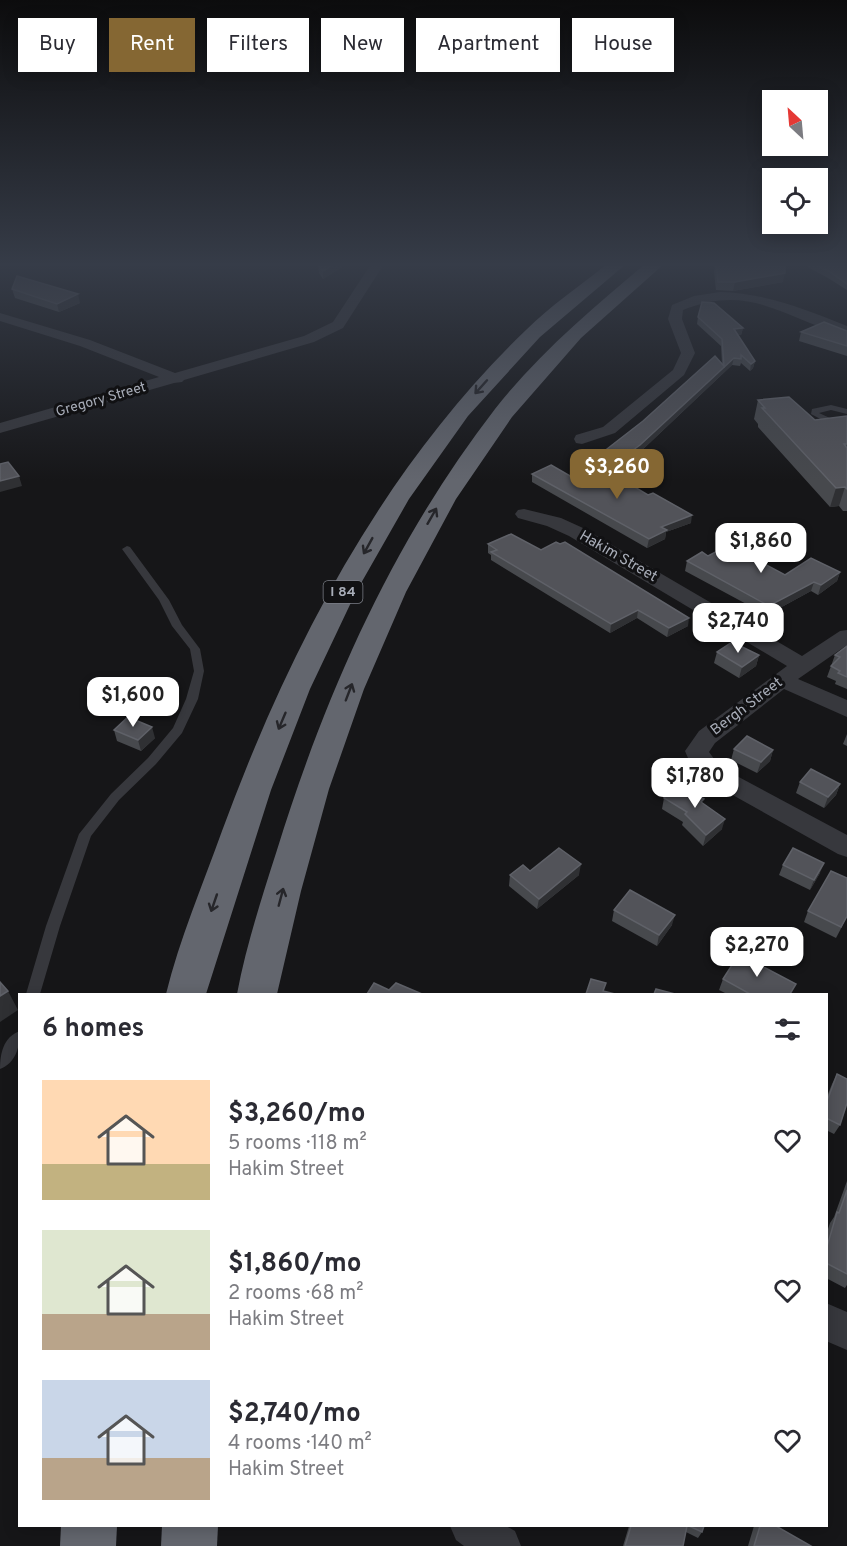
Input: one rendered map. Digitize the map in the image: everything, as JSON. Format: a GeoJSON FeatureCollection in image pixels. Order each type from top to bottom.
{"type":"FeatureCollection","features":[{"type":"Feature","properties":{"kind":"highway","name":"I 84"},"geometry":{"type":"LineString","coordinates":[[186,993],[239,830],[268,752],[325,626],[378,528],[432,449],[483,385],[533,336]]}},
{"type":"Feature","properties":{"kind":"highway","name":"I 84"},"geometry":{"type":"LineString","coordinates":[[257,993],[298,839],[331,740],[378,620],[424,530],[479,443],[535,372],[570,336]]}},
{"type":"Feature","properties":{"kind":"highway"},"geometry":{"type":"LineString","coordinates":[[88,1546],[89,1527]]}},
{"type":"Feature","properties":{"kind":"highway"},"geometry":{"type":"LineString","coordinates":[[189,1546],[190,1527]]}},
{"type":"Feature","properties":{"kind":"street"},"geometry":{"type":"LineString","coordinates":[[63,336],[177,379]]}},
{"type":"Feature","properties":{"kind":"street","name":"Gregory Street"},"geometry":{"type":"LineString","coordinates":[[0,428],[177,379],[315,336]]}},
{"type":"Feature","properties":{"kind":"street"},"geometry":{"type":"LineString","coordinates":[[582,439],[609,430],[679,372],[688,353],[683,336]]}},
{"type":"Feature","properties":{"kind":"street","name":"Hakim Street"},"geometry":{"type":"LineString","coordinates":[[524,514],[554,522],[576,532],[802,665]]}},
{"type":"Feature","properties":{"kind":"street","name":"Bergh Street"},"geometry":{"type":"LineString","coordinates":[[847,636],[802,665],[707,737],[697,751],[699,759],[712,773],[847,847]]}},
{"type":"Feature","properties":{"kind":"street"},"geometry":{"type":"LineString","coordinates":[[782,680],[847,709]]}},
{"type":"Feature","properties":{"kind":"street"},"geometry":{"type":"LineString","coordinates":[[828,1322],[847,1332]]}},
{"type":"Feature","properties":{"kind":"street"},"geometry":{"type":"LineString","coordinates":[[472,1527],[500,1546]]}},
{"type":"Feature","properties":{"kind":"lane"},"geometry":{"type":"LineString","coordinates":[[847,412],[830,407],[815,411],[820,418],[847,421]]}},
{"type":"Feature","properties":{"kind":"lane"},"geometry":{"type":"LineString","coordinates":[[33,993],[53,926],[85,834],[115,797],[152,761],[178,730],[192,699],[199,671],[195,649],[177,626],[164,600],[127,549]]}},
{"type":"Feature","properties":{"kind":"lane"},"geometry":{"type":"LineString","coordinates":[[0,1062],[18,1040]]}},
{"type":"Feature","properties":{"kind":"building"},"geometry":{"type":"Polygon","coordinates":[[[719,336],[739,336],[755,361],[751,364],[741,355],[741,359],[734,358],[640,445],[625,456],[607,449],[643,421],[715,356],[724,366],[722,339],[719,336]]]}},
{"type":"Feature","properties":{"kind":"building"},"geometry":{"type":"Polygon","coordinates":[[[815,336],[847,336],[847,346],[815,336]]]}},
{"type":"Feature","properties":{"kind":"building"},"geometry":{"type":"Polygon","coordinates":[[[789,397],[815,420],[847,416],[847,444],[844,444],[847,448],[847,489],[845,487],[836,488],[762,408],[765,408],[758,400],[789,397]]]}},
{"type":"Feature","properties":{"kind":"building"},"geometry":{"type":"Polygon","coordinates":[[[8,462],[19,476],[0,481],[0,464],[8,462]]]}},
{"type":"Feature","properties":{"kind":"building"},"geometry":{"type":"Polygon","coordinates":[[[551,465],[577,480],[603,468],[648,495],[653,493],[692,515],[661,527],[667,530],[649,539],[532,474],[551,465]]]}},
{"type":"Feature","properties":{"kind":"building"},"geometry":{"type":"Polygon","coordinates":[[[511,534],[541,550],[556,542],[560,544],[565,542],[689,618],[669,628],[638,610],[611,624],[491,552],[497,550],[488,544],[511,534]]]}},
{"type":"Feature","properties":{"kind":"building"},"geometry":{"type":"Polygon","coordinates":[[[729,545],[785,575],[811,558],[840,572],[821,585],[814,582],[769,606],[687,561],[702,552],[708,556],[729,545]]]}},
{"type":"Feature","properties":{"kind":"building"},"geometry":{"type":"Polygon","coordinates":[[[732,642],[759,655],[742,667],[717,652],[732,642]]]}},
{"type":"Feature","properties":{"kind":"building"},"geometry":{"type":"Polygon","coordinates":[[[847,646],[847,677],[838,673],[840,671],[831,666],[840,657],[835,655],[847,646]]]}},
{"type":"Feature","properties":{"kind":"building"},"geometry":{"type":"Polygon","coordinates":[[[128,717],[152,727],[138,740],[114,730],[128,717]]]}},
{"type":"Feature","properties":{"kind":"building"},"geometry":{"type":"Polygon","coordinates":[[[747,736],[773,750],[761,762],[734,749],[747,736]]]}},
{"type":"Feature","properties":{"kind":"building"},"geometry":{"type":"Polygon","coordinates":[[[811,769],[840,784],[828,797],[800,782],[811,769]]]}},
{"type":"Feature","properties":{"kind":"building"},"geometry":{"type":"Polygon","coordinates":[[[680,784],[704,799],[701,802],[725,819],[706,835],[685,814],[687,812],[664,798],[680,784]]]}},
{"type":"Feature","properties":{"kind":"building"},"geometry":{"type":"Polygon","coordinates":[[[559,848],[581,864],[539,899],[510,875],[523,865],[530,871],[559,848]]]}},
{"type":"Feature","properties":{"kind":"building"},"geometry":{"type":"Polygon","coordinates":[[[793,848],[824,863],[814,880],[783,865],[793,848]]]}},
{"type":"Feature","properties":{"kind":"building"},"geometry":{"type":"Polygon","coordinates":[[[831,871],[847,878],[847,916],[841,927],[808,911],[831,871]]]}},
{"type":"Feature","properties":{"kind":"building"},"geometry":{"type":"Polygon","coordinates":[[[630,890],[675,915],[659,935],[614,910],[630,890]]]}},
{"type":"Feature","properties":{"kind":"building"},"geometry":{"type":"Polygon","coordinates":[[[739,954],[796,984],[791,993],[748,993],[723,979],[739,954]]]}},
{"type":"Feature","properties":{"kind":"building"},"geometry":{"type":"Polygon","coordinates":[[[591,979],[606,983],[603,991],[611,993],[586,993],[591,979]]]}},
{"type":"Feature","properties":{"kind":"building"},"geometry":{"type":"Polygon","coordinates":[[[0,982],[8,991],[0,996],[0,982]]]}},
{"type":"Feature","properties":{"kind":"building"},"geometry":{"type":"Polygon","coordinates":[[[374,983],[389,990],[396,983],[420,993],[368,993],[374,983]]]}},
{"type":"Feature","properties":{"kind":"building"},"geometry":{"type":"Polygon","coordinates":[[[656,989],[671,993],[654,993],[656,989]]]}},
{"type":"Feature","properties":{"kind":"building"},"geometry":{"type":"Polygon","coordinates":[[[837,1074],[847,1079],[847,1103],[840,1125],[828,1119],[828,1099],[837,1074]]]}},
{"type":"Feature","properties":{"kind":"building"},"geometry":{"type":"Polygon","coordinates":[[[847,1190],[847,1274],[828,1264],[828,1243],[837,1212],[839,1213],[847,1190]]]}},
{"type":"Feature","properties":{"kind":"building"},"geometry":{"type":"Polygon","coordinates":[[[631,1527],[687,1527],[683,1546],[625,1546],[631,1527]]]}},
{"type":"Feature","properties":{"kind":"building"},"geometry":{"type":"Polygon","coordinates":[[[691,1527],[704,1527],[702,1532],[691,1527]]]}},
{"type":"Feature","properties":{"kind":"building"},"geometry":{"type":"Polygon","coordinates":[[[760,1527],[778,1527],[811,1546],[754,1546],[760,1527]]]}}]}
